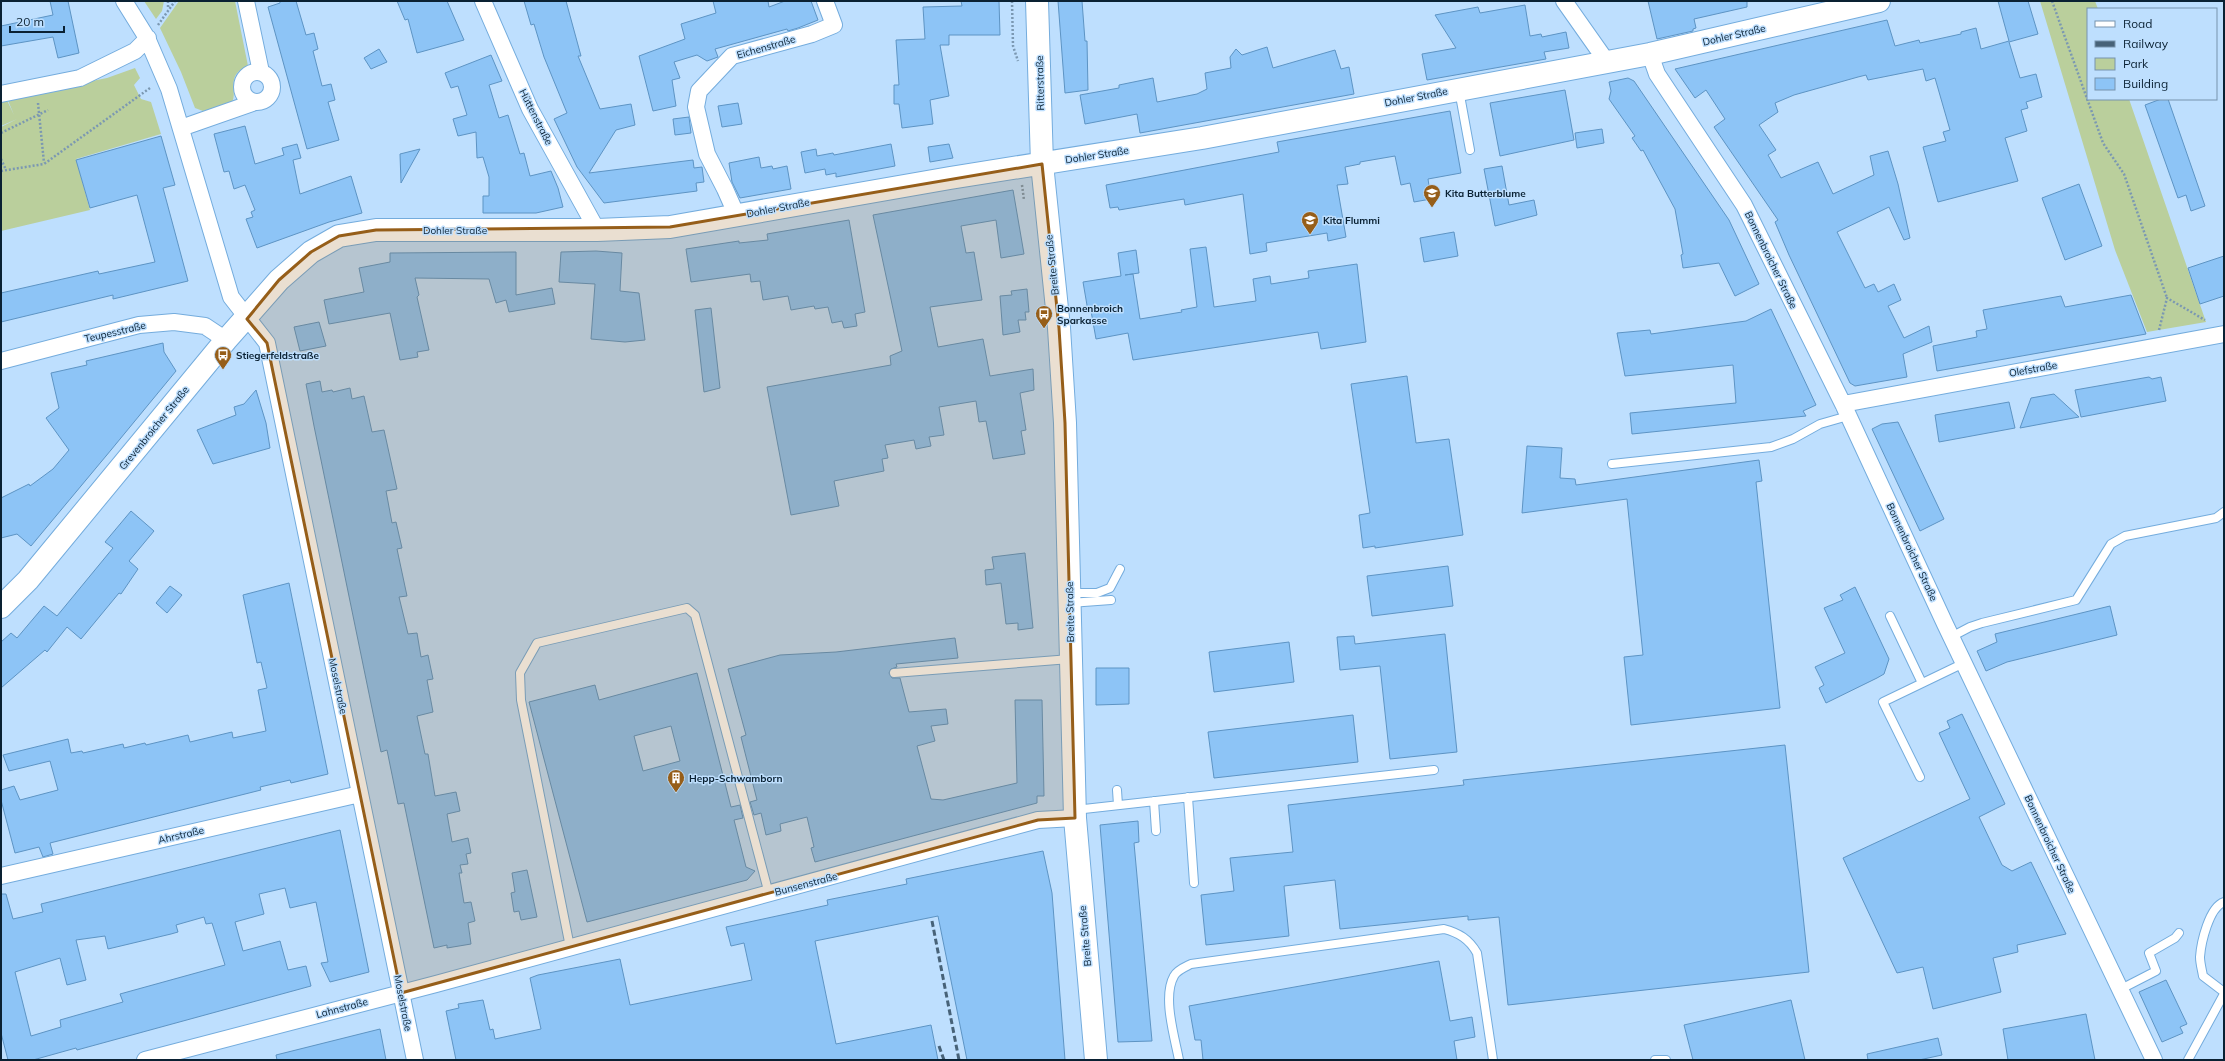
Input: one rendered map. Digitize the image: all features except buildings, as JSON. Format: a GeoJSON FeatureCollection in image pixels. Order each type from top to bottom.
{"type":"FeatureCollection","features":[{"type":"Feature","properties":{"kind":"main road","name":"Ritterstraße"},"geometry":{"type":"LineString","coordinates":[[1037,1],[1042,164]]}},
{"type":"Feature","properties":{"kind":"main road","name":"Dohler Straße"},"geometry":{"type":"LineString","coordinates":[[311,252],[339,236],[376,230],[597,230],[670,227],[950,178],[1208,137],[1650,54],[1879,1]]}},
{"type":"Feature","properties":{"kind":"main road","name":"Breite Straße"},"geometry":{"type":"LineString","coordinates":[[1042,164],[1059,328],[1065,424],[1075,814],[1096,1060]]}},
{"type":"Feature","properties":{"kind":"main road","name":"Grevenbroicher Straße"},"geometry":{"type":"LineString","coordinates":[[1,608],[28,580],[226,340],[279,280],[311,252]]}},
{"type":"Feature","properties":{"kind":"street"},"geometry":{"type":"LineString","coordinates":[[124,1],[152,33],[232,297],[247,318]]}},
{"type":"Feature","properties":{"kind":"street"},"geometry":{"type":"LineString","coordinates":[[181,128],[268,97],[272,88],[269,78],[261,72],[246,1]]}},
{"type":"Feature","properties":{"kind":"street","name":"Hüttenstraße"},"geometry":{"type":"LineString","coordinates":[[483,1],[530,109],[597,230]]}},
{"type":"Feature","properties":{"kind":"street","name":"Eichenstraße"},"geometry":{"type":"LineString","coordinates":[[737,216],[707,154],[696,108],[699,91],[732,56],[812,34],[834,25],[825,1]]}},
{"type":"Feature","properties":{"kind":"street"},"geometry":{"type":"LineString","coordinates":[[1564,1],[1607,62]]}},
{"type":"Feature","properties":{"kind":"street"},"geometry":{"type":"LineString","coordinates":[[1,94],[80,78],[135,51],[152,33]]}},
{"type":"Feature","properties":{"kind":"street","name":"Bonnenbroicher Straße"},"geometry":{"type":"LineString","coordinates":[[1650,54],[1657,74],[1744,205],[1846,410],[1951,637],[2119,990],[2154,1060]]}},
{"type":"Feature","properties":{"kind":"street"},"geometry":{"type":"LineString","coordinates":[[255,102],[246,98],[242,84],[246,76],[250,73],[261,72]]}},
{"type":"Feature","properties":{"kind":"street","name":"Moselstraße"},"geometry":{"type":"LineString","coordinates":[[247,318],[267,343],[415,1060]]}},
{"type":"Feature","properties":{"kind":"street","name":"Teupesstraße"},"geometry":{"type":"LineString","coordinates":[[1,361],[139,325],[174,322],[205,326],[226,340]]}},
{"type":"Feature","properties":{"kind":"street","name":"Olefstraße"},"geometry":{"type":"LineString","coordinates":[[1846,410],[2224,334]]}},
{"type":"Feature","properties":{"kind":"street","name":"Ahrstraße"},"geometry":{"type":"LineString","coordinates":[[1,876],[360,794]]}},
{"type":"Feature","properties":{"kind":"street","name":"Bunsenstraße"},"geometry":{"type":"LineString","coordinates":[[538,955],[769,894],[1038,820],[1075,814]]}},
{"type":"Feature","properties":{"kind":"street","name":"Lahnstraße"},"geometry":{"type":"LineString","coordinates":[[145,1060],[401,993],[538,955]]}},
{"type":"Feature","properties":{"kind":"lane"},"geometry":{"type":"LineString","coordinates":[[1458,89],[1470,150]]}},
{"type":"Feature","properties":{"kind":"lane"},"geometry":{"type":"LineString","coordinates":[[1612,464],[1771,447],[1793,440],[1846,410]]}},
{"type":"Feature","properties":{"kind":"lane"},"geometry":{"type":"LineString","coordinates":[[1951,637],[1970,627],[1982,623],[2076,600],[2111,544],[2125,536],[2216,518],[2224,512]]}},
{"type":"Feature","properties":{"kind":"lane"},"geometry":{"type":"LineString","coordinates":[[1069,598],[1110,588],[1120,569]]}},
{"type":"Feature","properties":{"kind":"lane"},"geometry":{"type":"LineString","coordinates":[[1069,598],[1111,600]]}},
{"type":"Feature","properties":{"kind":"lane"},"geometry":{"type":"LineString","coordinates":[[570,946],[521,700],[520,673],[537,643],[687,608],[695,615],[769,894]]}},
{"type":"Feature","properties":{"kind":"lane"},"geometry":{"type":"LineString","coordinates":[[1890,616],[1922,683]]}},
{"type":"Feature","properties":{"kind":"lane"},"geometry":{"type":"LineString","coordinates":[[894,673],[1071,659]]}},
{"type":"Feature","properties":{"kind":"lane"},"geometry":{"type":"LineString","coordinates":[[1920,777],[1884,702],[1964,663]]}},
{"type":"Feature","properties":{"kind":"lane"},"geometry":{"type":"LineString","coordinates":[[1075,814],[1118,805],[1434,770]]}},
{"type":"Feature","properties":{"kind":"lane"},"geometry":{"type":"LineString","coordinates":[[1117,790],[1118,805]]}},
{"type":"Feature","properties":{"kind":"lane"},"geometry":{"type":"LineString","coordinates":[[1188,797],[1194,883]]}},
{"type":"Feature","properties":{"kind":"lane"},"geometry":{"type":"LineString","coordinates":[[1154,801],[1156,831]]}},
{"type":"Feature","properties":{"kind":"lane"},"geometry":{"type":"LineString","coordinates":[[2188,1060],[2224,993],[2203,976],[2200,958],[2207,923],[2220,904],[2224,902]]}},
{"type":"Feature","properties":{"kind":"lane"},"geometry":{"type":"LineString","coordinates":[[1179,1060],[1169,1007],[1169,992],[1173,977],[1183,968],[1191,964],[1444,929],[1465,938],[1472,944],[1477,953],[1492,1060]]}},
{"type":"Feature","properties":{"kind":"lane"},"geometry":{"type":"LineString","coordinates":[[2119,990],[2156,971],[2148,953],[2175,938],[2179,933]]}},
{"type":"Feature","properties":{"kind":"lane"},"geometry":{"type":"LineString","coordinates":[[1655,1060],[1666,1060]]}},
{"type":"Feature","properties":{"kind":"path"},"geometry":{"type":"LineString","coordinates":[[168,1],[168,10]]}},
{"type":"Feature","properties":{"kind":"path"},"geometry":{"type":"LineString","coordinates":[[152,33],[175,1]]}},
{"type":"Feature","properties":{"kind":"path"},"geometry":{"type":"LineString","coordinates":[[2052,1],[2087,98]]}},
{"type":"Feature","properties":{"kind":"path"},"geometry":{"type":"LineString","coordinates":[[36,87],[44,164]]}},
{"type":"Feature","properties":{"kind":"path"},"geometry":{"type":"LineString","coordinates":[[1,171],[44,164],[150,87]]}},
{"type":"Feature","properties":{"kind":"path"},"geometry":{"type":"LineString","coordinates":[[2088,100],[2103,143],[2124,174],[2167,298],[2154,348]]}},
{"type":"Feature","properties":{"kind":"path"},"geometry":{"type":"LineString","coordinates":[[1,133],[48,110]]}},
{"type":"Feature","properties":{"kind":"path"},"geometry":{"type":"LineString","coordinates":[[1,159],[6,170]]}},
{"type":"Feature","properties":{"kind":"path"},"geometry":{"type":"LineString","coordinates":[[2167,298],[2211,324]]}},
{"type":"Feature","properties":{"kind":"highlighted area"},"geometry":{"type":"Polygon","coordinates":[[[1042,164],[1059,328],[1065,423],[1075,818],[1038,820],[401,993],[267,343],[247,319],[279,280],[311,252],[339,236],[376,230],[670,227],[1042,164]]]}},
{"type":"Feature","properties":{"kind":"green space"},"geometry":{"type":"Polygon","coordinates":[[[144,1],[164,1],[162,11],[156,19],[144,1]]]}},
{"type":"Feature","properties":{"kind":"green space"},"geometry":{"type":"Polygon","coordinates":[[[179,1],[235,1],[248,66],[241,70],[234,78],[232,103],[203,111],[195,108],[181,72],[160,28],[179,1]]]}},
{"type":"Feature","properties":{"kind":"green space"},"geometry":{"type":"Polygon","coordinates":[[[2040,1],[2095,1],[2098,8],[2087,8],[2087,100],[2129,100],[2206,322],[2147,332],[2115,250],[2040,1]]]}},
{"type":"Feature","properties":{"kind":"green space"},"geometry":{"type":"Polygon","coordinates":[[[135,68],[140,78],[134,85],[141,99],[151,102],[161,134],[76,159],[90,210],[1,231],[1,127],[17,119],[1,126],[1,99],[6,98],[14,115],[7,98],[107,78],[135,68]]]}},
{"type":"Feature","properties":{"kind":"railway"},"geometry":{"type":"LineString","coordinates":[[932,921],[959,1060]]}},
{"type":"Feature","properties":{"kind":"railway"},"geometry":{"type":"LineString","coordinates":[[939,1046],[944,1060]]}},
{"type":"Feature","properties":{"kind":"place","name":"Kita Butterblume"},"geometry":{"type":"Point","coordinates":[1432,208]}},
{"type":"Feature","properties":{"kind":"place","name":"Kita Flummi"},"geometry":{"type":"Point","coordinates":[1310,235]}},
{"type":"Feature","properties":{"kind":"place","name":"Bonnenbroich Sparkasse"},"geometry":{"type":"Point","coordinates":[1044,329]}},
{"type":"Feature","properties":{"kind":"place","name":"Stiegerfeldstraße"},"geometry":{"type":"Point","coordinates":[223,370]}},
{"type":"Feature","properties":{"kind":"place","name":"Hepp-Schwamborn"},"geometry":{"type":"Point","coordinates":[676,793]}}]}
